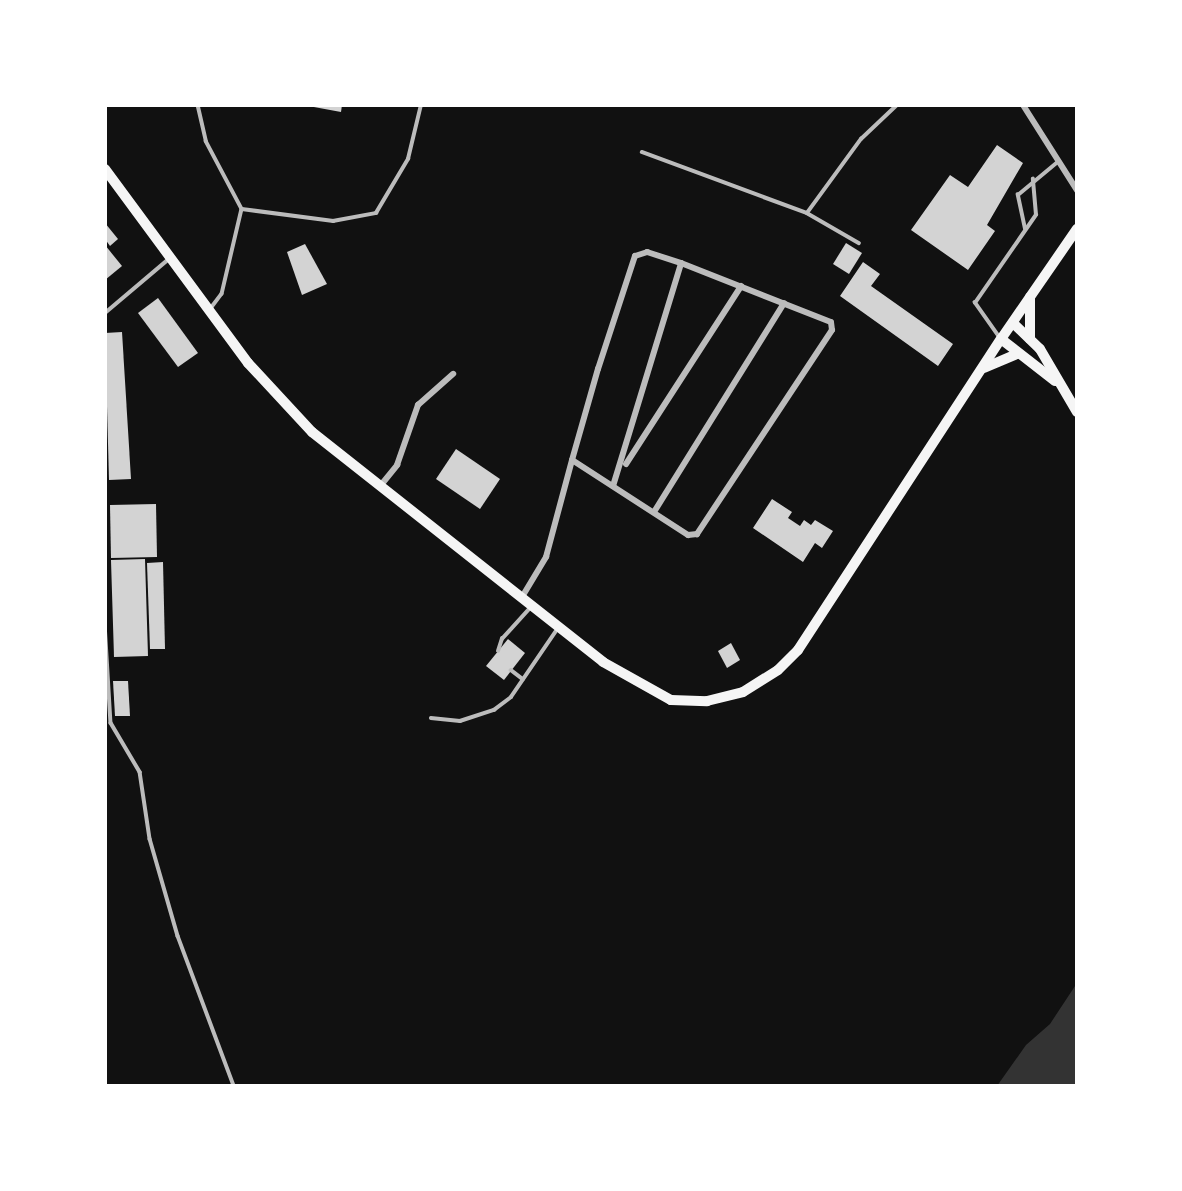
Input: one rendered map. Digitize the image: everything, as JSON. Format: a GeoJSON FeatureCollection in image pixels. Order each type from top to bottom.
{"type":"FeatureCollection","features":[{"type":"Feature","properties":{"kind":"highway"},"geometry":{"type":"LineString","coordinates":[[1055,382],[1001,339],[1077,229]]}},
{"type":"Feature","properties":{"kind":"highway"},"geometry":{"type":"LineString","coordinates":[[1030,297],[1030,339]]}},
{"type":"Feature","properties":{"kind":"highway"},"geometry":{"type":"LineString","coordinates":[[1013,323],[1030,339],[1055,382],[1077,412]]}},
{"type":"Feature","properties":{"kind":"highway"},"geometry":{"type":"LineString","coordinates":[[984,368],[1017,354]]}},
{"type":"Feature","properties":{"kind":"main road"},"geometry":{"type":"LineString","coordinates":[[105,169],[209,311],[290,411],[620,674],[671,700],[716,700],[760,683],[798,650],[1001,339]]}},
{"type":"Feature","properties":{"kind":"street"},"geometry":{"type":"LineString","coordinates":[[1023,105],[1077,190]]}},
{"type":"Feature","properties":{"kind":"street"},"geometry":{"type":"LineString","coordinates":[[522,597],[546,557],[572,460],[632,260],[647,252],[829,320],[832,330],[699,533],[688,536],[572,460]]}},
{"type":"Feature","properties":{"kind":"street"},"geometry":{"type":"LineString","coordinates":[[621,471],[681,264]]}},
{"type":"Feature","properties":{"kind":"street"},"geometry":{"type":"LineString","coordinates":[[613,486],[741,286]]}},
{"type":"Feature","properties":{"kind":"street"},"geometry":{"type":"LineString","coordinates":[[654,512],[784,303]]}},
{"type":"Feature","properties":{"kind":"street"},"geometry":{"type":"LineString","coordinates":[[381,485],[397,465],[418,405],[453,374]]}},
{"type":"Feature","properties":{"kind":"lane"},"geometry":{"type":"LineString","coordinates":[[198,105],[206,141],[242,209],[222,293],[209,311]]}},
{"type":"Feature","properties":{"kind":"lane"},"geometry":{"type":"LineString","coordinates":[[242,209],[333,221],[376,213],[408,159],[421,105]]}},
{"type":"Feature","properties":{"kind":"lane"},"geometry":{"type":"LineString","coordinates":[[807,213],[861,139],[897,105]]}},
{"type":"Feature","properties":{"kind":"lane"},"geometry":{"type":"LineString","coordinates":[[642,152],[807,213],[859,243]]}},
{"type":"Feature","properties":{"kind":"lane"},"geometry":{"type":"LineString","coordinates":[[1026,231],[1018,195],[1033,179],[1059,161]]}},
{"type":"Feature","properties":{"kind":"lane"},"geometry":{"type":"LineString","coordinates":[[1001,339],[975,303],[1038,210],[1033,179]]}},
{"type":"Feature","properties":{"kind":"lane"},"geometry":{"type":"LineString","coordinates":[[105,313],[171,258]]}},
{"type":"Feature","properties":{"kind":"lane"},"geometry":{"type":"LineString","coordinates":[[498,651],[502,639],[532,605]]}},
{"type":"Feature","properties":{"kind":"lane"},"geometry":{"type":"LineString","coordinates":[[105,623],[111,723],[140,772],[150,839],[178,936],[234,1086]]}},
{"type":"Feature","properties":{"kind":"lane"},"geometry":{"type":"LineString","coordinates":[[431,718],[460,721],[494,710],[523,679],[559,627]]}},
{"type":"Feature","properties":{"kind":"lane"},"geometry":{"type":"LineString","coordinates":[[511,670],[523,679]]}},
{"type":"Feature","properties":{"kind":"shaded area"},"geometry":{"type":"Polygon","coordinates":[[[1077,983],[1077,1086],[997,1086],[1026,1045],[1050,1024],[1077,983]]]}},
{"type":"Feature","properties":{"kind":"building"},"geometry":{"type":"Polygon","coordinates":[[[303,105],[342,105],[341,112],[303,105]]]}},
{"type":"Feature","properties":{"kind":"building"},"geometry":{"type":"Polygon","coordinates":[[[997,145],[1023,163],[987,225],[995,231],[968,270],[911,230],[950,175],[968,187],[997,145]]]}},
{"type":"Feature","properties":{"kind":"building"},"geometry":{"type":"Polygon","coordinates":[[[105,223],[118,239],[110,246],[105,239],[105,223]]]}},
{"type":"Feature","properties":{"kind":"building"},"geometry":{"type":"Polygon","coordinates":[[[846,243],[862,253],[849,274],[833,264],[846,243]]]}},
{"type":"Feature","properties":{"kind":"building"},"geometry":{"type":"Polygon","coordinates":[[[305,244],[327,284],[302,295],[287,252],[305,244]]]}},
{"type":"Feature","properties":{"kind":"building"},"geometry":{"type":"Polygon","coordinates":[[[105,245],[122,266],[105,280],[105,245]]]}},
{"type":"Feature","properties":{"kind":"building"},"geometry":{"type":"Polygon","coordinates":[[[863,262],[880,274],[871,286],[953,344],[938,366],[840,296],[863,262]]]}},
{"type":"Feature","properties":{"kind":"building"},"geometry":{"type":"Polygon","coordinates":[[[158,298],[198,353],[178,367],[138,313],[158,298]]]}},
{"type":"Feature","properties":{"kind":"building"},"geometry":{"type":"Polygon","coordinates":[[[122,332],[131,479],[109,480],[105,333],[122,332]]]}},
{"type":"Feature","properties":{"kind":"building"},"geometry":{"type":"Polygon","coordinates":[[[456,449],[500,479],[480,509],[436,479],[456,449]]]}},
{"type":"Feature","properties":{"kind":"building"},"geometry":{"type":"Polygon","coordinates":[[[772,499],[792,512],[788,518],[800,526],[804,520],[811,525],[815,520],[833,531],[822,548],[815,543],[803,562],[753,528],[772,499]]]}},
{"type":"Feature","properties":{"kind":"building"},"geometry":{"type":"Polygon","coordinates":[[[156,504],[157,557],[111,558],[110,505],[156,504]]]}},
{"type":"Feature","properties":{"kind":"building"},"geometry":{"type":"Polygon","coordinates":[[[145,559],[148,656],[114,657],[111,560],[145,559]]]}},
{"type":"Feature","properties":{"kind":"building"},"geometry":{"type":"Polygon","coordinates":[[[163,562],[165,649],[150,649],[147,563],[163,562]]]}},
{"type":"Feature","properties":{"kind":"building"},"geometry":{"type":"Polygon","coordinates":[[[508,639],[525,653],[504,680],[486,666],[508,639]]]}},
{"type":"Feature","properties":{"kind":"building"},"geometry":{"type":"Polygon","coordinates":[[[731,643],[740,660],[727,668],[718,651],[731,643]]]}},
{"type":"Feature","properties":{"kind":"building"},"geometry":{"type":"Polygon","coordinates":[[[113,681],[128,681],[130,716],[115,716],[113,681]]]}}]}
